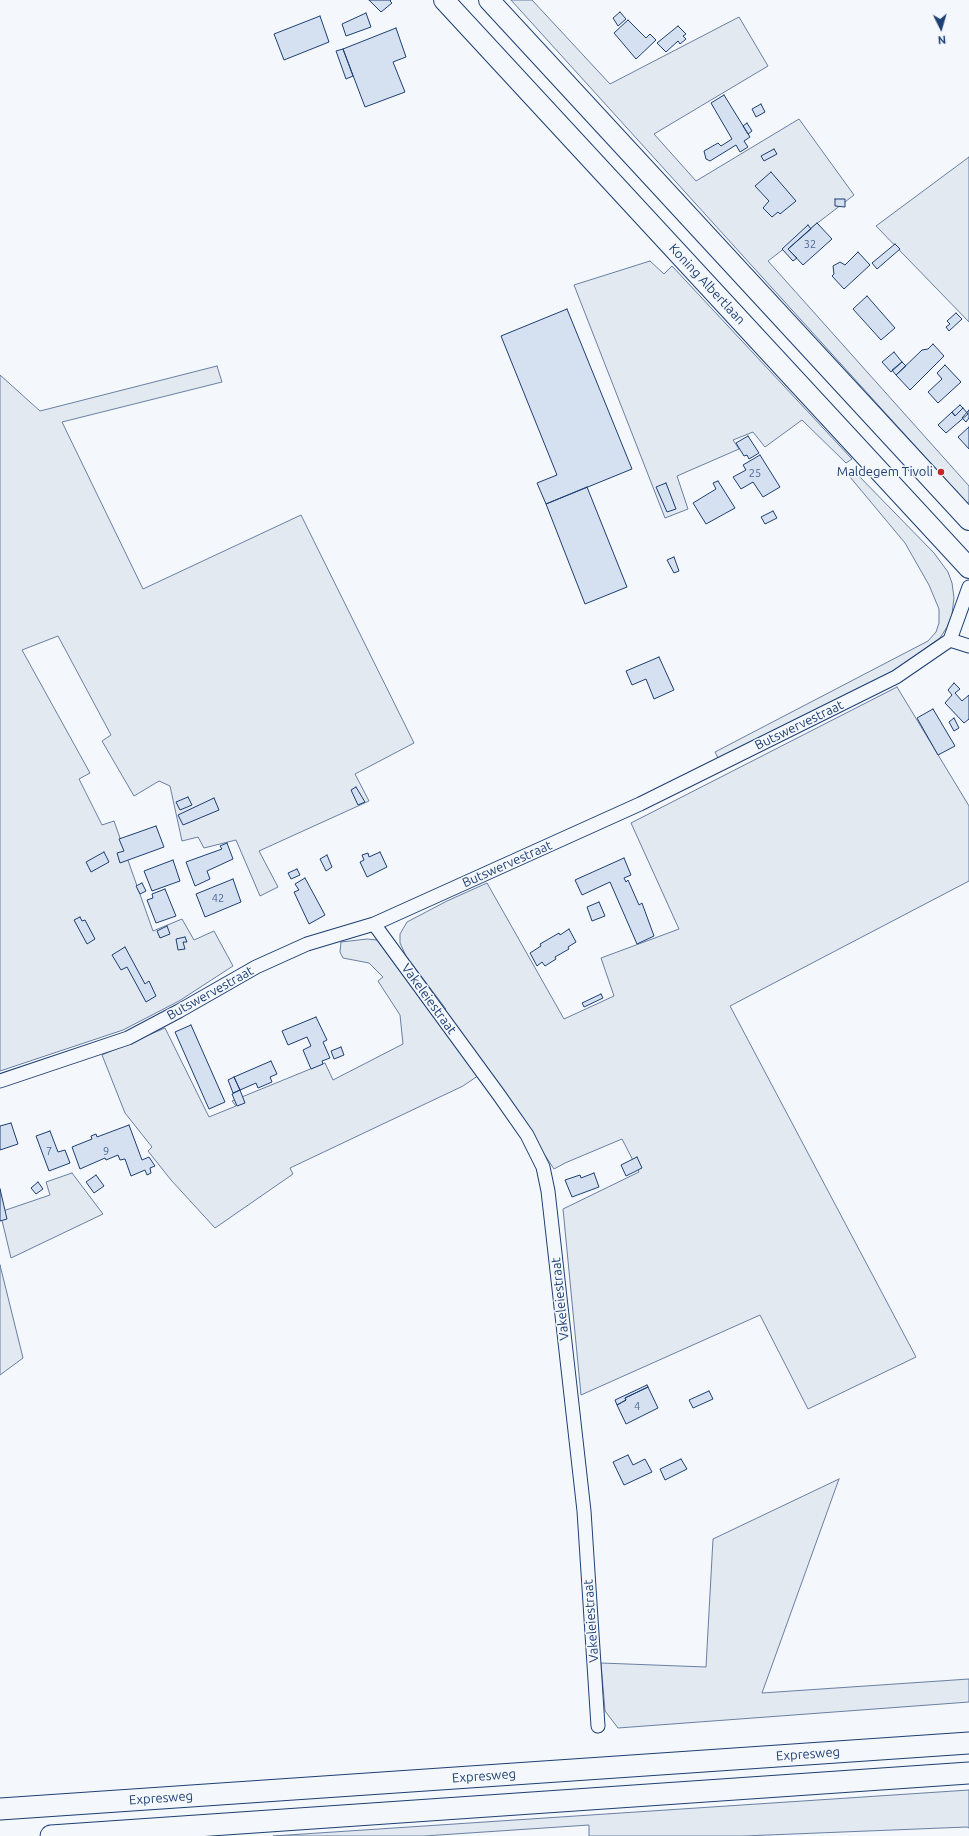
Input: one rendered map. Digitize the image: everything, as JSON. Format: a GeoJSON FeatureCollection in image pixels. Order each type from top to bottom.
{"type":"FeatureCollection","features":[{"type":"Feature","properties":{"kind":"highway","name":"Expresweg"},"geometry":{"type":"LineString","coordinates":[[0,1809],[969,1743]]}},
{"type":"Feature","properties":{"kind":"highway"},"geometry":{"type":"LineString","coordinates":[[51,1836],[969,1773]]}},
{"type":"Feature","properties":{"kind":"main road","name":"Koning Albertlaan"},"geometry":{"type":"LineString","coordinates":[[444,0],[969,568]]}},
{"type":"Feature","properties":{"kind":"main road"},"geometry":{"type":"LineString","coordinates":[[489,0],[969,520]]}},
{"type":"Feature","properties":{"kind":"street"},"geometry":{"type":"LineString","coordinates":[[969,587],[950,640],[969,646]]}},
{"type":"Feature","properties":{"kind":"street","name":"Butswervestraat"},"geometry":{"type":"LineString","coordinates":[[0,1081],[128,1038],[256,967],[307,944],[374,924],[668,790],[896,677],[950,640]]}},
{"type":"Feature","properties":{"kind":"street","name":"Vakeleiestraat"},"geometry":{"type":"LineString","coordinates":[[374,924],[527,1135],[542,1167],[548,1191],[584,1510],[598,1726]]}},
{"type":"Feature","properties":{"kind":"shaded area"},"geometry":{"type":"Polygon","coordinates":[[[511,0],[532,0],[610,84],[739,17],[768,66],[654,134],[696,181],[799,119],[854,195],[768,261],[969,486],[969,502],[967,503],[511,0]]]}},
{"type":"Feature","properties":{"kind":"shaded area"},"geometry":{"type":"Polygon","coordinates":[[[969,157],[969,322],[876,226],[969,157]]]}},
{"type":"Feature","properties":{"kind":"shaded area"},"geometry":{"type":"Polygon","coordinates":[[[650,261],[664,274],[672,266],[852,459],[846,463],[802,420],[765,447],[753,432],[733,440],[739,449],[677,476],[688,509],[665,518],[574,285],[650,261]]]}},
{"type":"Feature","properties":{"kind":"shaded area"},"geometry":{"type":"Polygon","coordinates":[[[217,366],[222,382],[62,422],[143,589],[301,515],[414,743],[355,774],[369,801],[259,851],[278,887],[260,896],[236,840],[204,848],[198,837],[182,841],[170,786],[159,781],[134,796],[102,741],[111,735],[58,636],[22,650],[90,773],[79,779],[102,825],[114,821],[153,931],[182,919],[194,940],[214,931],[233,966],[179,1001],[123,1030],[0,1071],[0,375],[40,411],[217,366]]]}},
{"type":"Feature","properties":{"kind":"shaded area"},"geometry":{"type":"Polygon","coordinates":[[[856,473],[934,553],[948,572],[952,583],[954,598],[952,614],[947,627],[940,638],[893,671],[718,758],[715,752],[928,641],[936,632],[939,623],[939,609],[929,585],[905,543],[850,477],[856,473]]]}},
{"type":"Feature","properties":{"kind":"shaded area"},"geometry":{"type":"Polygon","coordinates":[[[897,687],[969,806],[969,881],[730,1006],[916,1357],[808,1409],[760,1315],[581,1395],[563,1209],[639,1172],[622,1139],[554,1169],[488,1069],[463,1086],[290,1168],[293,1174],[215,1228],[171,1180],[148,1151],[152,1147],[125,1113],[102,1055],[165,1028],[209,1117],[236,1106],[232,1101],[325,1063],[333,1080],[403,1044],[400,1015],[378,981],[383,977],[369,963],[343,958],[340,952],[341,942],[367,939],[377,940],[433,1016],[446,1009],[406,956],[400,943],[400,934],[407,922],[447,901],[487,883],[564,1019],[614,996],[601,958],[679,929],[631,823],[897,687]]]}},
{"type":"Feature","properties":{"kind":"shaded area"},"geometry":{"type":"Polygon","coordinates":[[[72,1173],[103,1214],[11,1258],[0,1212],[50,1195],[46,1182],[72,1173]]]}},
{"type":"Feature","properties":{"kind":"shaded area"},"geometry":{"type":"Polygon","coordinates":[[[0,1265],[23,1358],[0,1375],[0,1265]]]}},
{"type":"Feature","properties":{"kind":"shaded area"},"geometry":{"type":"Polygon","coordinates":[[[839,1479],[762,1693],[969,1679],[969,1702],[618,1728],[605,1711],[601,1663],[706,1667],[713,1539],[839,1479]]]}},
{"type":"Feature","properties":{"kind":"shaded area"},"geometry":{"type":"Polygon","coordinates":[[[969,1790],[969,1828],[743,1836],[589,1836],[589,1825],[424,1836],[273,1836],[969,1790]]]}},
{"type":"Feature","properties":{"kind":"building"},"geometry":{"type":"Polygon","coordinates":[[[369,0],[391,0],[390,1],[392,3],[381,12],[369,0]]]}},
{"type":"Feature","properties":{"kind":"building"},"geometry":{"type":"Polygon","coordinates":[[[620,12],[626,19],[618,26],[613,18],[620,12]]]}},
{"type":"Feature","properties":{"kind":"building"},"geometry":{"type":"Polygon","coordinates":[[[366,13],[371,27],[346,36],[342,24],[366,13]]]}},
{"type":"Feature","properties":{"kind":"building"},"geometry":{"type":"Polygon","coordinates":[[[320,16],[329,42],[284,60],[274,34],[320,16]]]}},
{"type":"Feature","properties":{"kind":"building"},"geometry":{"type":"Polygon","coordinates":[[[628,20],[646,38],[650,34],[656,40],[636,59],[614,33],[628,20]]]}},
{"type":"Feature","properties":{"kind":"building"},"geometry":{"type":"Polygon","coordinates":[[[678,26],[686,34],[683,36],[686,39],[680,44],[678,41],[666,52],[657,43],[678,26]]]}},
{"type":"Feature","properties":{"kind":"building"},"geometry":{"type":"Polygon","coordinates":[[[396,28],[406,57],[393,62],[405,92],[365,107],[343,49],[396,28]]]}},
{"type":"Feature","properties":{"kind":"building"},"geometry":{"type":"Polygon","coordinates":[[[343,49],[353,76],[346,79],[336,51],[343,49]]]}},
{"type":"Feature","properties":{"kind":"building"},"geometry":{"type":"Polygon","coordinates":[[[724,95],[750,137],[744,141],[748,147],[740,152],[736,145],[710,161],[706,159],[704,151],[718,143],[721,146],[732,139],[711,103],[724,95]]]}},
{"type":"Feature","properties":{"kind":"building"},"geometry":{"type":"Polygon","coordinates":[[[761,104],[765,112],[756,117],[752,109],[761,104]]]}},
{"type":"Feature","properties":{"kind":"building"},"geometry":{"type":"Polygon","coordinates":[[[747,123],[752,131],[748,134],[743,126],[747,123]]]}},
{"type":"Feature","properties":{"kind":"building"},"geometry":{"type":"Polygon","coordinates":[[[774,149],[777,154],[764,161],[761,156],[774,149]]]}},
{"type":"Feature","properties":{"kind":"building"},"geometry":{"type":"Polygon","coordinates":[[[771,172],[796,201],[780,214],[778,212],[772,217],[763,208],[769,201],[755,186],[771,172]]]}},
{"type":"Feature","properties":{"kind":"building"},"geometry":{"type":"Polygon","coordinates":[[[835,199],[845,199],[845,207],[835,206],[835,199]]]}},
{"type":"Feature","properties":{"kind":"building"},"geometry":{"type":"Polygon","coordinates":[[[817,223],[832,239],[803,265],[788,249],[817,223]]]}},
{"type":"Feature","properties":{"kind":"building"},"geometry":{"type":"Polygon","coordinates":[[[808,225],[811,229],[788,249],[797,258],[793,261],[782,249],[808,225]]]}},
{"type":"Feature","properties":{"kind":"building"},"geometry":{"type":"Polygon","coordinates":[[[895,244],[900,249],[877,269],[872,263],[895,244]]]}},
{"type":"Feature","properties":{"kind":"building"},"geometry":{"type":"Polygon","coordinates":[[[858,252],[870,265],[844,289],[832,276],[834,274],[833,266],[840,262],[845,265],[858,252]]]}},
{"type":"Feature","properties":{"kind":"building"},"geometry":{"type":"Polygon","coordinates":[[[867,296],[895,328],[881,340],[853,309],[867,296]]]}},
{"type":"Feature","properties":{"kind":"building"},"geometry":{"type":"Polygon","coordinates":[[[567,309],[632,469],[546,504],[537,483],[557,475],[501,336],[567,309]]]}},
{"type":"Feature","properties":{"kind":"building"},"geometry":{"type":"Polygon","coordinates":[[[956,313],[962,319],[949,331],[946,327],[950,324],[947,321],[956,313]]]}},
{"type":"Feature","properties":{"kind":"building"},"geometry":{"type":"Polygon","coordinates":[[[933,344],[944,356],[910,390],[896,375],[922,350],[928,349],[933,344]]]}},
{"type":"Feature","properties":{"kind":"building"},"geometry":{"type":"Polygon","coordinates":[[[894,352],[902,362],[891,372],[882,362],[894,352]]]}},
{"type":"Feature","properties":{"kind":"building"},"geometry":{"type":"Polygon","coordinates":[[[902,362],[906,366],[896,375],[892,370],[902,362]]]}},
{"type":"Feature","properties":{"kind":"building"},"geometry":{"type":"Polygon","coordinates":[[[945,365],[961,382],[938,403],[928,392],[942,379],[937,373],[945,365]]]}},
{"type":"Feature","properties":{"kind":"building"},"geometry":{"type":"Polygon","coordinates":[[[960,405],[963,408],[955,416],[952,412],[960,405]]]}},
{"type":"Feature","properties":{"kind":"building"},"geometry":{"type":"Polygon","coordinates":[[[963,408],[968,414],[946,433],[938,425],[952,412],[955,416],[963,408]]]}},
{"type":"Feature","properties":{"kind":"building"},"geometry":{"type":"Polygon","coordinates":[[[969,410],[969,418],[966,422],[962,418],[969,410]]]}},
{"type":"Feature","properties":{"kind":"building"},"geometry":{"type":"Polygon","coordinates":[[[969,427],[969,449],[958,437],[969,427]]]}},
{"type":"Feature","properties":{"kind":"building"},"geometry":{"type":"Polygon","coordinates":[[[748,436],[759,453],[749,459],[747,455],[744,456],[736,443],[748,436]]]}},
{"type":"Feature","properties":{"kind":"building"},"geometry":{"type":"Polygon","coordinates":[[[760,455],[780,487],[763,497],[753,482],[741,489],[733,477],[746,470],[743,465],[760,455]]]}},
{"type":"Feature","properties":{"kind":"building"},"geometry":{"type":"Polygon","coordinates":[[[718,481],[735,508],[706,524],[693,503],[716,489],[713,483],[718,481]]]}},
{"type":"Feature","properties":{"kind":"building"},"geometry":{"type":"Polygon","coordinates":[[[666,483],[676,509],[667,512],[656,487],[666,483]]]}},
{"type":"Feature","properties":{"kind":"building"},"geometry":{"type":"Polygon","coordinates":[[[587,487],[627,587],[585,604],[546,504],[587,487]]]}},
{"type":"Feature","properties":{"kind":"building"},"geometry":{"type":"Polygon","coordinates":[[[773,511],[777,518],[765,524],[761,517],[773,511]]]}},
{"type":"Feature","properties":{"kind":"building"},"geometry":{"type":"Polygon","coordinates":[[[674,557],[679,571],[674,573],[667,560],[674,557]]]}},
{"type":"Feature","properties":{"kind":"building"},"geometry":{"type":"Polygon","coordinates":[[[659,657],[674,690],[654,699],[646,679],[632,685],[626,671],[659,657]]]}},
{"type":"Feature","properties":{"kind":"building"},"geometry":{"type":"Polygon","coordinates":[[[954,683],[960,689],[955,693],[962,701],[969,695],[969,719],[964,723],[945,703],[952,695],[948,690],[954,683]]]}},
{"type":"Feature","properties":{"kind":"building"},"geometry":{"type":"Polygon","coordinates":[[[933,709],[955,746],[938,755],[917,718],[933,709]]]}},
{"type":"Feature","properties":{"kind":"building"},"geometry":{"type":"Polygon","coordinates":[[[954,718],[959,728],[954,731],[949,722],[954,718]]]}},
{"type":"Feature","properties":{"kind":"building"},"geometry":{"type":"Polygon","coordinates":[[[356,787],[365,802],[358,805],[351,790],[356,787]]]}},
{"type":"Feature","properties":{"kind":"building"},"geometry":{"type":"Polygon","coordinates":[[[188,797],[192,805],[180,810],[176,802],[188,797]]]}},
{"type":"Feature","properties":{"kind":"building"},"geometry":{"type":"Polygon","coordinates":[[[214,798],[219,810],[183,825],[178,815],[214,798]]]}},
{"type":"Feature","properties":{"kind":"building"},"geometry":{"type":"Polygon","coordinates":[[[156,826],[164,847],[120,863],[117,853],[124,851],[119,839],[156,826]]]}},
{"type":"Feature","properties":{"kind":"building"},"geometry":{"type":"Polygon","coordinates":[[[227,843],[233,859],[207,871],[210,879],[195,886],[186,862],[222,849],[220,846],[227,843]]]}},
{"type":"Feature","properties":{"kind":"building"},"geometry":{"type":"Polygon","coordinates":[[[104,852],[109,862],[91,872],[86,862],[104,852]]]}},
{"type":"Feature","properties":{"kind":"building"},"geometry":{"type":"Polygon","coordinates":[[[380,852],[387,867],[367,877],[360,862],[364,860],[362,855],[368,853],[369,857],[380,852]]]}},
{"type":"Feature","properties":{"kind":"building"},"geometry":{"type":"Polygon","coordinates":[[[327,855],[332,867],[326,871],[320,859],[327,855]]]}},
{"type":"Feature","properties":{"kind":"building"},"geometry":{"type":"Polygon","coordinates":[[[624,858],[631,875],[624,878],[626,882],[628,880],[639,905],[642,903],[654,936],[637,944],[610,882],[582,895],[575,880],[624,858]]]}},
{"type":"Feature","properties":{"kind":"building"},"geometry":{"type":"Polygon","coordinates":[[[173,860],[180,881],[152,891],[144,871],[173,860]]]}},
{"type":"Feature","properties":{"kind":"building"},"geometry":{"type":"Polygon","coordinates":[[[297,869],[300,875],[291,879],[288,873],[297,869]]]}},
{"type":"Feature","properties":{"kind":"building"},"geometry":{"type":"Polygon","coordinates":[[[305,878],[325,915],[309,924],[294,892],[299,890],[295,884],[305,878]]]}},
{"type":"Feature","properties":{"kind":"building"},"geometry":{"type":"Polygon","coordinates":[[[233,879],[241,902],[205,917],[196,894],[233,879]]]}},
{"type":"Feature","properties":{"kind":"building"},"geometry":{"type":"Polygon","coordinates":[[[142,883],[146,891],[140,894],[136,886],[142,883]]]}},
{"type":"Feature","properties":{"kind":"building"},"geometry":{"type":"Polygon","coordinates":[[[165,889],[176,916],[156,923],[147,900],[153,898],[152,894],[165,889]]]}},
{"type":"Feature","properties":{"kind":"building"},"geometry":{"type":"Polygon","coordinates":[[[599,902],[605,916],[592,921],[587,907],[599,902]]]}},
{"type":"Feature","properties":{"kind":"building"},"geometry":{"type":"Polygon","coordinates":[[[80,917],[82,921],[85,920],[95,939],[87,944],[74,920],[80,917]]]}},
{"type":"Feature","properties":{"kind":"building"},"geometry":{"type":"Polygon","coordinates":[[[167,926],[170,934],[160,938],[157,931],[167,926]]]}},
{"type":"Feature","properties":{"kind":"building"},"geometry":{"type":"Polygon","coordinates":[[[569,929],[576,942],[568,947],[569,949],[555,957],[556,959],[545,966],[542,962],[537,966],[530,953],[541,946],[540,944],[569,929]]]}},
{"type":"Feature","properties":{"kind":"building"},"geometry":{"type":"Polygon","coordinates":[[[185,937],[187,942],[183,942],[185,949],[178,950],[176,939],[185,937]]]}},
{"type":"Feature","properties":{"kind":"building"},"geometry":{"type":"Polygon","coordinates":[[[125,947],[145,984],[149,981],[156,996],[146,1002],[127,967],[121,970],[112,955],[125,947]]]}},
{"type":"Feature","properties":{"kind":"building"},"geometry":{"type":"Polygon","coordinates":[[[601,994],[603,998],[584,1007],[582,1003],[601,994]]]}},
{"type":"Feature","properties":{"kind":"building"},"geometry":{"type":"Polygon","coordinates":[[[316,1017],[327,1040],[323,1042],[330,1058],[322,1061],[323,1064],[311,1069],[303,1050],[311,1046],[307,1037],[288,1045],[282,1031],[316,1017]]]}},
{"type":"Feature","properties":{"kind":"building"},"geometry":{"type":"Polygon","coordinates":[[[191,1025],[225,1102],[209,1109],[175,1032],[191,1025]]]}},
{"type":"Feature","properties":{"kind":"building"},"geometry":{"type":"Polygon","coordinates":[[[341,1047],[344,1055],[334,1059],[331,1051],[341,1047]]]}},
{"type":"Feature","properties":{"kind":"building"},"geometry":{"type":"Polygon","coordinates":[[[271,1061],[277,1074],[270,1077],[272,1082],[258,1088],[256,1083],[240,1090],[234,1077],[271,1061]]]}},
{"type":"Feature","properties":{"kind":"building"},"geometry":{"type":"Polygon","coordinates":[[[234,1077],[240,1090],[233,1093],[228,1080],[234,1077]]]}},
{"type":"Feature","properties":{"kind":"building"},"geometry":{"type":"Polygon","coordinates":[[[240,1090],[245,1103],[237,1106],[232,1094],[240,1090]]]}},
{"type":"Feature","properties":{"kind":"building"},"geometry":{"type":"Polygon","coordinates":[[[11,1123],[18,1144],[0,1150],[0,1126],[11,1123]]]}},
{"type":"Feature","properties":{"kind":"building"},"geometry":{"type":"Polygon","coordinates":[[[129,1125],[142,1160],[149,1157],[155,1166],[150,1168],[151,1173],[147,1175],[145,1170],[131,1176],[125,1159],[120,1160],[118,1155],[106,1160],[105,1158],[80,1169],[72,1147],[92,1139],[91,1136],[96,1134],[97,1137],[129,1125]]]}},
{"type":"Feature","properties":{"kind":"building"},"geometry":{"type":"Polygon","coordinates":[[[50,1131],[58,1152],[65,1150],[70,1163],[49,1171],[36,1136],[50,1131]]]}},
{"type":"Feature","properties":{"kind":"building"},"geometry":{"type":"Polygon","coordinates":[[[637,1157],[642,1168],[626,1176],[621,1165],[637,1157]]]}},
{"type":"Feature","properties":{"kind":"building"},"geometry":{"type":"Polygon","coordinates":[[[594,1173],[599,1187],[572,1197],[565,1180],[580,1175],[581,1178],[594,1173]]]}},
{"type":"Feature","properties":{"kind":"building"},"geometry":{"type":"Polygon","coordinates":[[[96,1175],[104,1186],[94,1193],[86,1182],[96,1175]]]}},
{"type":"Feature","properties":{"kind":"building"},"geometry":{"type":"Polygon","coordinates":[[[38,1182],[43,1189],[36,1194],[31,1188],[38,1182]]]}},
{"type":"Feature","properties":{"kind":"building"},"geometry":{"type":"Polygon","coordinates":[[[0,1189],[7,1219],[0,1221],[0,1189]]]}},
{"type":"Feature","properties":{"kind":"building"},"geometry":{"type":"Polygon","coordinates":[[[647,1385],[648,1387],[625,1398],[626,1400],[617,1405],[615,1400],[647,1385]]]}},
{"type":"Feature","properties":{"kind":"building"},"geometry":{"type":"Polygon","coordinates":[[[648,1387],[658,1408],[626,1424],[617,1405],[626,1400],[625,1398],[648,1387]]]}},
{"type":"Feature","properties":{"kind":"building"},"geometry":{"type":"Polygon","coordinates":[[[709,1391],[713,1399],[693,1408],[689,1400],[709,1391]]]}},
{"type":"Feature","properties":{"kind":"building"},"geometry":{"type":"Polygon","coordinates":[[[628,1455],[633,1465],[645,1459],[652,1472],[624,1485],[613,1462],[628,1455]]]}},
{"type":"Feature","properties":{"kind":"building"},"geometry":{"type":"Polygon","coordinates":[[[681,1459],[687,1469],[665,1480],[660,1469],[681,1459]]]}},
{"type":"Feature","properties":{"kind":"place","name":"Maldegem Tivoli"},"geometry":{"type":"Point","coordinates":[941,472]}}]}
